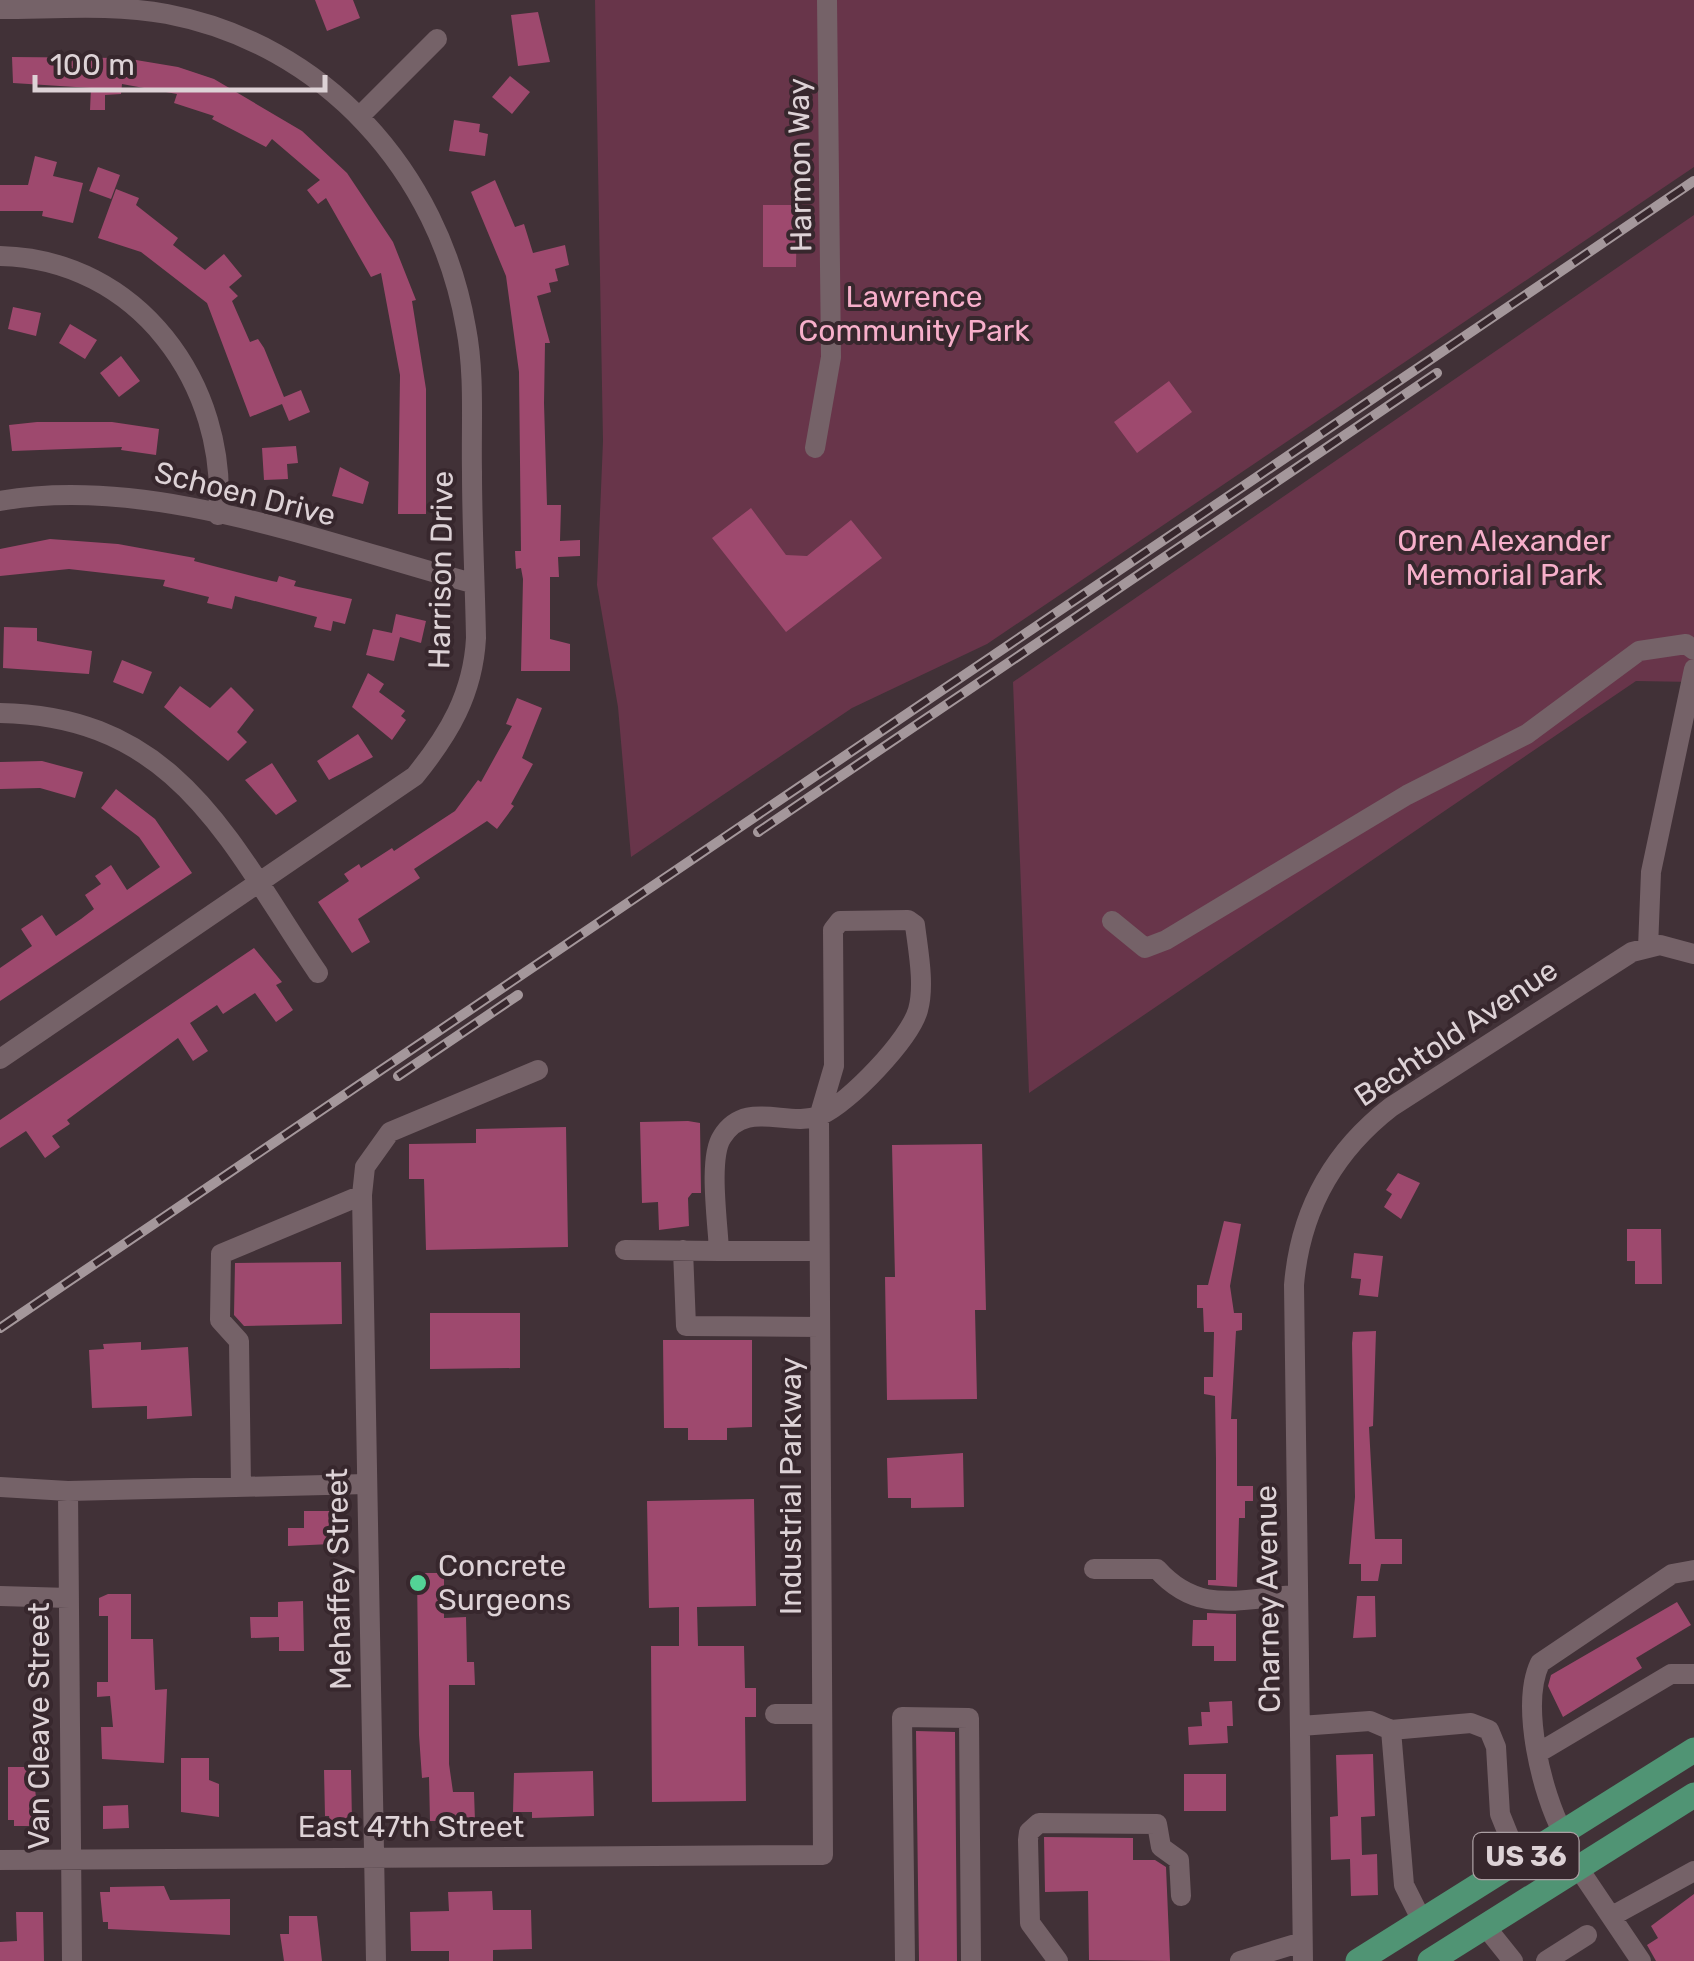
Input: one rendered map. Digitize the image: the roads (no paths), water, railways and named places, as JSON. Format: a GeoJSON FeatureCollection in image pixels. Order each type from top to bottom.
{"type":"FeatureCollection","features":[{"type":"Feature","properties":{"kind":"main road","name":"US 36"},"geometry":{"type":"LineString","coordinates":[[1358,1961],[1694,1750]]}},
{"type":"Feature","properties":{"kind":"main road","name":"US 36"},"geometry":{"type":"LineString","coordinates":[[1430,1961],[1694,1795]]}},
{"type":"Feature","properties":{"kind":"street","name":"Harmon Way"},"geometry":{"type":"LineString","coordinates":[[814,448],[832,357],[827,0]]}},
{"type":"Feature","properties":{"kind":"street","name":"Harrison Drive"},"geometry":{"type":"LineString","coordinates":[[0,9],[130,9],[218,27],[299,66],[360,116],[390,150],[424,203],[444,244],[462,305],[471,376],[476,638],[472,676],[447,736],[400,789],[0,1059]]}},
{"type":"Feature","properties":{"kind":"street"},"geometry":{"type":"LineString","coordinates":[[360,116],[437,38]]}},
{"type":"Feature","properties":{"kind":"street"},"geometry":{"type":"LineString","coordinates":[[0,256],[40,261],[84,276],[138,307],[163,332],[194,376],[208,410],[220,462],[218,515]]}},
{"type":"Feature","properties":{"kind":"street","name":"Schoen Drive"},"geometry":{"type":"LineString","coordinates":[[0,502],[98,496],[218,515],[472,583]]}},
{"type":"Feature","properties":{"kind":"street"},"geometry":{"type":"LineString","coordinates":[[1112,922],[1144,948],[1166,940],[1407,796],[1526,734],[1638,652],[1662,644],[1686,644],[1694,650]]}},
{"type":"Feature","properties":{"kind":"street"},"geometry":{"type":"LineString","coordinates":[[1694,670],[1650,872],[1648,948],[1668,946],[1694,954]]}},
{"type":"Feature","properties":{"kind":"street"},"geometry":{"type":"LineString","coordinates":[[0,714],[70,720],[137,747],[188,787],[318,973]]}},
{"type":"Feature","properties":{"kind":"street","name":"Industrial Parkway"},"geometry":{"type":"LineString","coordinates":[[818,1116],[868,1082],[918,1011],[919,955],[915,925],[908,920],[840,921],[833,930],[834,1066],[818,1116],[823,1855]]}},
{"type":"Feature","properties":{"kind":"street","name":"Bechtold Avenue"},"geometry":{"type":"LineString","coordinates":[[1302,1237],[1324,1182],[1370,1124],[1632,952],[1648,948]]}},
{"type":"Feature","properties":{"kind":"street","name":"Mehaffey Street"},"geometry":{"type":"LineString","coordinates":[[376,1961],[362,1195],[365,1167],[390,1132],[538,1070]]}},
{"type":"Feature","properties":{"kind":"street"},"geometry":{"type":"LineString","coordinates":[[719,1251],[718,1142],[730,1125],[752,1115],[818,1116]]}},
{"type":"Feature","properties":{"kind":"street"},"geometry":{"type":"LineString","coordinates":[[241,1487],[238,1341],[220,1320],[221,1254],[362,1195]]}},
{"type":"Feature","properties":{"kind":"street","name":"Charney Avenue"},"geometry":{"type":"LineString","coordinates":[[1302,1237],[1294,1285],[1302,1951]]}},
{"type":"Feature","properties":{"kind":"street"},"geometry":{"type":"LineString","coordinates":[[625,1250],[819,1251]]}},
{"type":"Feature","properties":{"kind":"street"},"geometry":{"type":"LineString","coordinates":[[683,1250],[686,1326],[820,1327]]}},
{"type":"Feature","properties":{"kind":"street"},"geometry":{"type":"LineString","coordinates":[[0,1487],[68,1491],[367,1484]]}},
{"type":"Feature","properties":{"kind":"street","name":"Van Cleave Street"},"geometry":{"type":"LineString","coordinates":[[68,1491],[72,1961]]}},
{"type":"Feature","properties":{"kind":"street"},"geometry":{"type":"LineString","coordinates":[[1094,1569],[1157,1569],[1176,1590],[1196,1600],[1298,1596]]}},
{"type":"Feature","properties":{"kind":"street"},"geometry":{"type":"LineString","coordinates":[[1563,1833],[1547,1804],[1538,1753],[1534,1685],[1540,1663],[1672,1574],[1694,1570]]}},
{"type":"Feature","properties":{"kind":"street"},"geometry":{"type":"LineString","coordinates":[[0,1596],[69,1598]]}},
{"type":"Feature","properties":{"kind":"street"},"geometry":{"type":"LineString","coordinates":[[1538,1753],[1671,1674],[1694,1674]]}},
{"type":"Feature","properties":{"kind":"street"},"geometry":{"type":"LineString","coordinates":[[775,1714],[822,1714]]}},
{"type":"Feature","properties":{"kind":"street"},"geometry":{"type":"LineString","coordinates":[[905,1961],[902,1717],[969,1718],[970,1961]]}},
{"type":"Feature","properties":{"kind":"street"},"geometry":{"type":"LineString","coordinates":[[1300,1726],[1370,1721],[1390,1730],[1471,1723],[1489,1730],[1496,1746],[1500,1814],[1519,1860]]}},
{"type":"Feature","properties":{"kind":"street"},"geometry":{"type":"LineString","coordinates":[[1390,1730],[1404,1884],[1422,1921]]}},
{"type":"Feature","properties":{"kind":"street"},"geometry":{"type":"LineString","coordinates":[[1058,1961],[1030,1923],[1028,1840],[1034,1826],[1157,1824],[1162,1847],[1179,1860],[1181,1896]]}},
{"type":"Feature","properties":{"kind":"street","name":"East 47th Street"},"geometry":{"type":"LineString","coordinates":[[0,1860],[823,1855]]}},
{"type":"Feature","properties":{"kind":"street"},"geometry":{"type":"LineString","coordinates":[[1576,1866],[1614,1914],[1642,1961]]}},
{"type":"Feature","properties":{"kind":"street"},"geometry":{"type":"LineString","coordinates":[[1614,1914],[1694,1871]]}},
{"type":"Feature","properties":{"kind":"street"},"geometry":{"type":"LineString","coordinates":[[1486,1926],[1513,1961]]}},
{"type":"Feature","properties":{"kind":"street"},"geometry":{"type":"LineString","coordinates":[[1546,1961],[1587,1935]]}},
{"type":"Feature","properties":{"kind":"street"},"geometry":{"type":"LineString","coordinates":[[1240,1961],[1302,1951]]}},
{"type":"Feature","properties":{"kind":"railway"},"geometry":{"type":"LineString","coordinates":[[0,1328],[1694,181]]}},
{"type":"Feature","properties":{"kind":"railway"},"geometry":{"type":"LineString","coordinates":[[758,832],[1437,373]]}},
{"type":"Feature","properties":{"kind":"railway"},"geometry":{"type":"LineString","coordinates":[[398,1076],[518,995]]}},
{"type":"Feature","properties":{"kind":"place","name":"Concrete Surgeons"},"geometry":{"type":"Point","coordinates":[418,1583]}},
{"type":"Feature","properties":{"kind":"park label","name":"Lawrence Community Park"},"geometry":{"type":"Point","coordinates":[914,314]}},
{"type":"Feature","properties":{"kind":"park label","name":"Oren Alexander Memorial Park"},"geometry":{"type":"Point","coordinates":[1504,558]}}]}
